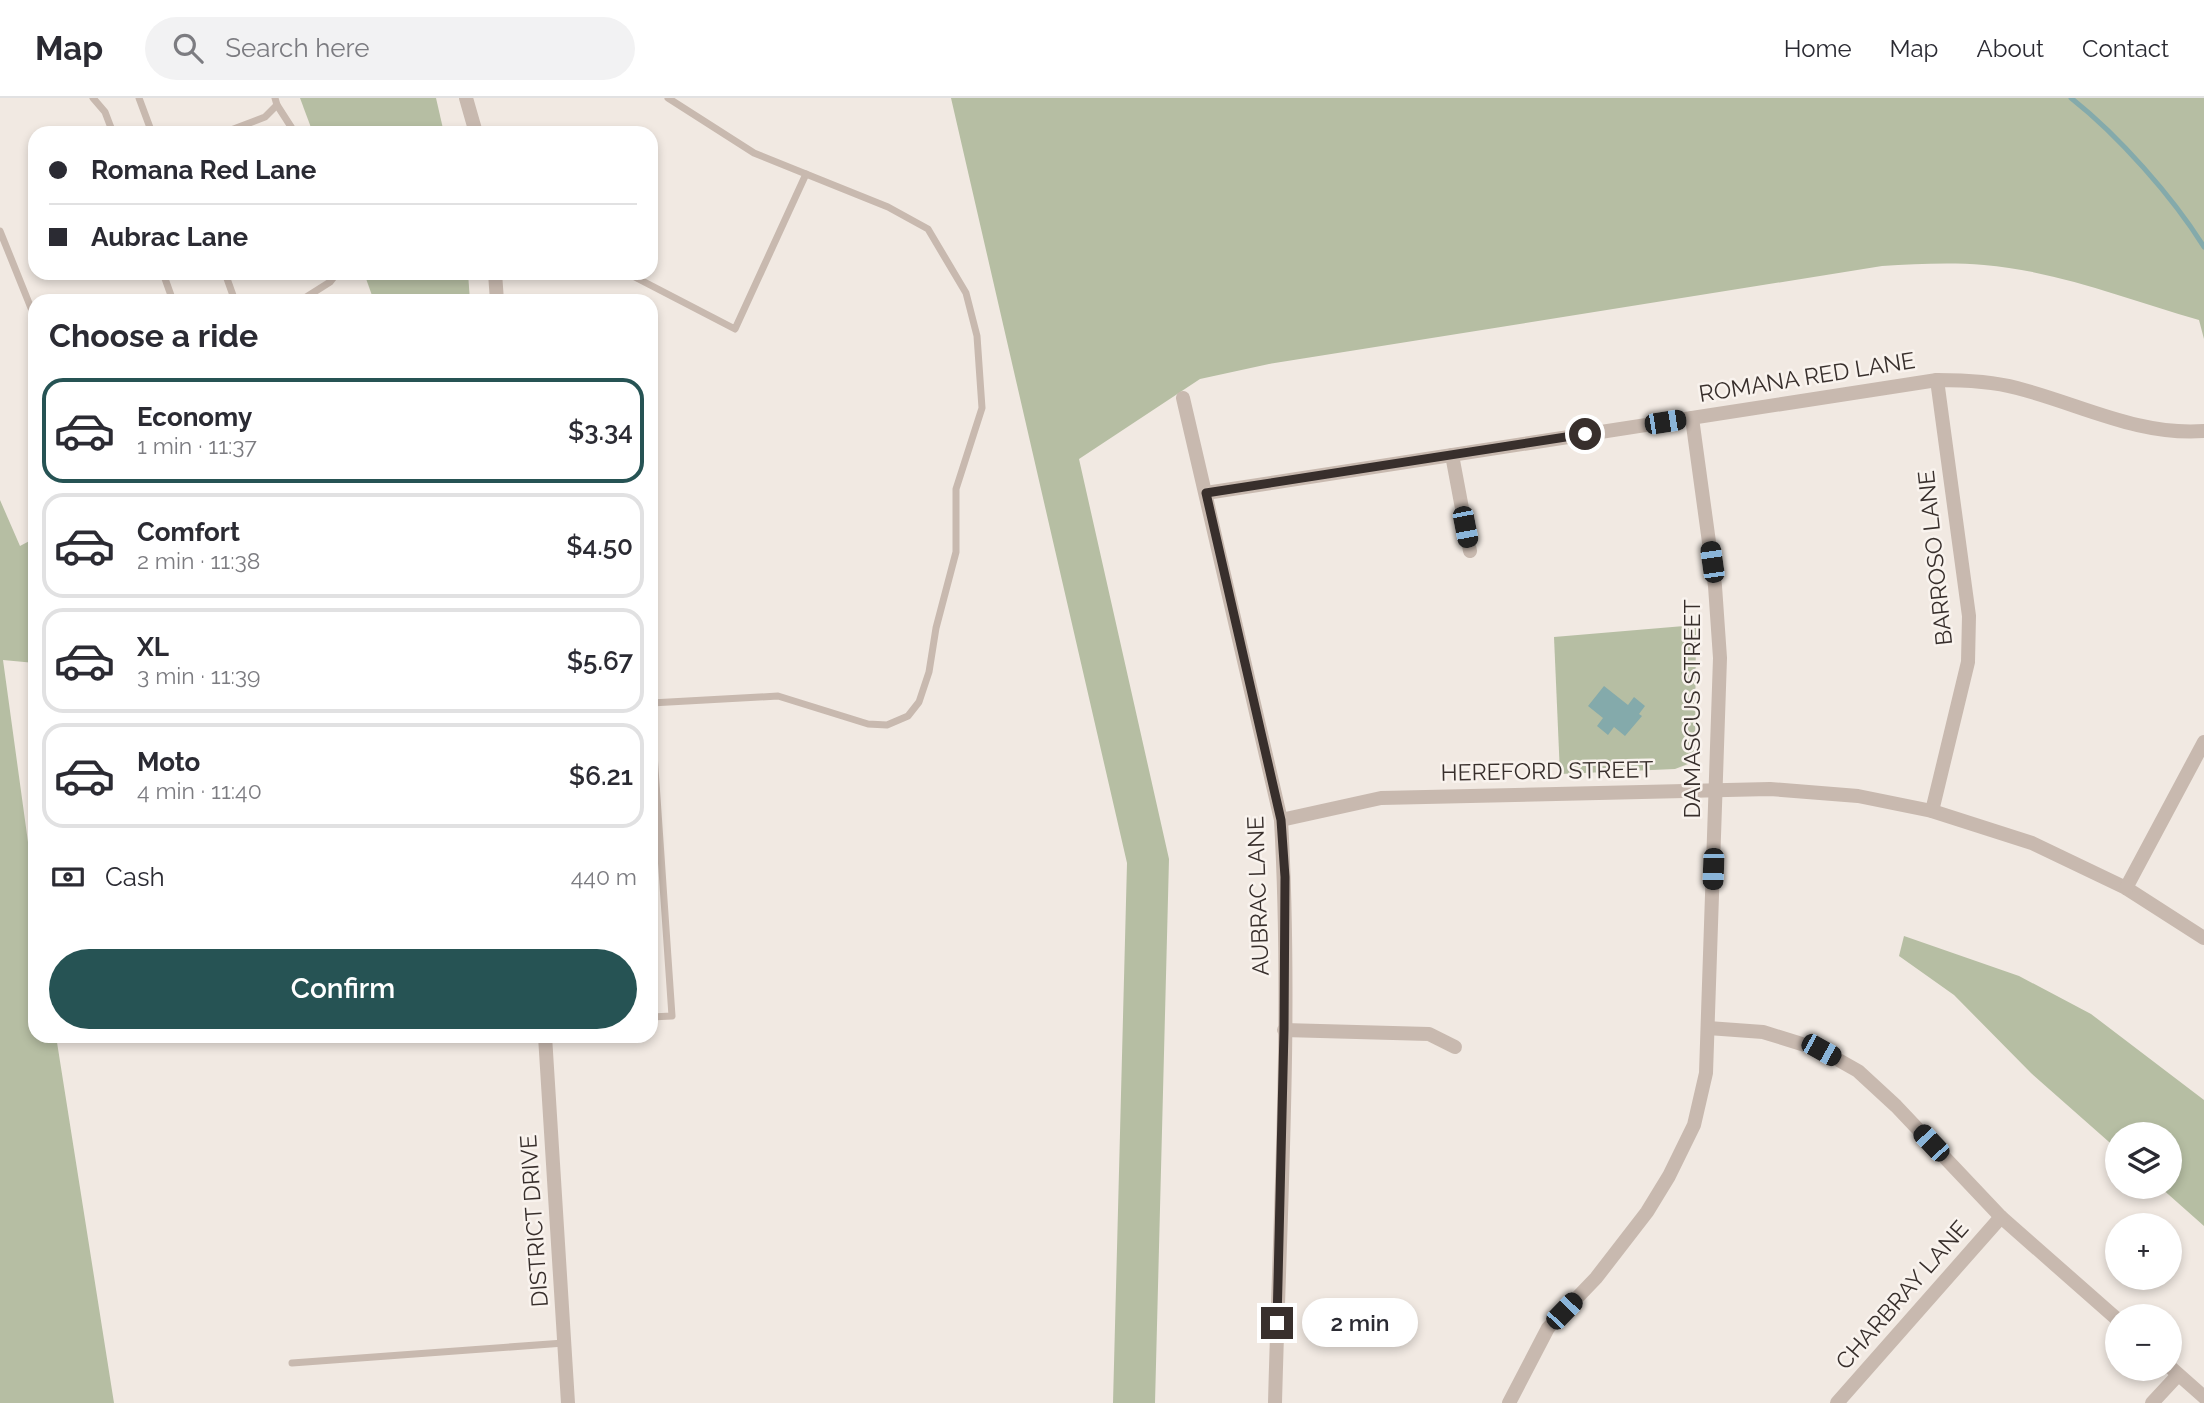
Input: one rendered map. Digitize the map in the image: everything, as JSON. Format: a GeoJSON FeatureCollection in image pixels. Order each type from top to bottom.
{"type":"FeatureCollection","features":[{"type":"Feature","properties":{"kind":"street"},"geometry":{"type":"LineString","coordinates":[[466,98],[474,126]]}},
{"type":"Feature","properties":{"kind":"street","name":"ROMANA RED LANE"},"geometry":{"type":"LineString","coordinates":[[1206,493],[1937,380],[1975,380],[2016,387],[2159,432],[2204,431]]}},
{"type":"Feature","properties":{"kind":"street","name":"BARROSO LANE"},"geometry":{"type":"LineString","coordinates":[[1932,811],[1968,662],[1969,616],[1937,380]]}},
{"type":"Feature","properties":{"kind":"street","name":"AUBRAC LANE"},"geometry":{"type":"LineString","coordinates":[[1183,398],[1281,820],[1285,877],[1284,1030],[1275,1403]]}},
{"type":"Feature","properties":{"kind":"street","name":"DAMASCUS STREET"},"geometry":{"type":"LineString","coordinates":[[1509,1403],[1548,1328],[1596,1278],[1647,1212],[1669,1176],[1694,1125],[1706,1073],[1720,658],[1715,586],[1692,418]]}},
{"type":"Feature","properties":{"kind":"street"},"geometry":{"type":"LineString","coordinates":[[1452,455],[1470,551]]}},
{"type":"Feature","properties":{"kind":"street"},"geometry":{"type":"LineString","coordinates":[[2126,888],[2204,742]]}},
{"type":"Feature","properties":{"kind":"street","name":"HEREFORD STREET"},"geometry":{"type":"LineString","coordinates":[[1281,820],[1381,798],[1770,789],[1858,796],[1932,811],[2032,843],[2126,888],[2204,938]]}},
{"type":"Feature","properties":{"kind":"street"},"geometry":{"type":"LineString","coordinates":[[1707,1028],[1763,1032],[1821,1050],[1858,1070],[1896,1105],[2001,1217],[2105,1309]]}},
{"type":"Feature","properties":{"kind":"street"},"geometry":{"type":"LineString","coordinates":[[1284,1030],[1429,1034],[1455,1047]]}},
{"type":"Feature","properties":{"kind":"street","name":"DISTRICT DRIVE"},"geometry":{"type":"LineString","coordinates":[[545,1043],[568,1403]]}},
{"type":"Feature","properties":{"kind":"street","name":"CHARBRAY LANE"},"geometry":{"type":"LineString","coordinates":[[1837,1403],[2001,1217]]}},
{"type":"Feature","properties":{"kind":"street"},"geometry":{"type":"LineString","coordinates":[[2182,1378],[2204,1397]]}},
{"type":"Feature","properties":{"kind":"street"},"geometry":{"type":"LineString","coordinates":[[2152,1403],[2167,1381]]}},
{"type":"Feature","properties":{"kind":"lane"},"geometry":{"type":"LineString","coordinates":[[93,98],[105,112],[110,126]]}},
{"type":"Feature","properties":{"kind":"lane"},"geometry":{"type":"LineString","coordinates":[[139,98],[149,126]]}},
{"type":"Feature","properties":{"kind":"lane"},"geometry":{"type":"LineString","coordinates":[[658,703],[778,696],[868,724],[887,725],[908,716],[919,702],[929,672],[936,628],[956,552],[956,489],[982,408],[977,336],[966,293],[928,229],[888,207],[754,153],[668,98]]}},
{"type":"Feature","properties":{"kind":"lane"},"geometry":{"type":"LineString","coordinates":[[241,126],[265,117],[276,102],[291,126]]}},
{"type":"Feature","properties":{"kind":"lane"},"geometry":{"type":"LineString","coordinates":[[640,280],[735,329],[806,174]]}},
{"type":"Feature","properties":{"kind":"lane"},"geometry":{"type":"LineString","coordinates":[[0,231],[28,301]]}},
{"type":"Feature","properties":{"kind":"lane"},"geometry":{"type":"LineString","coordinates":[[311,294],[332,280]]}},
{"type":"Feature","properties":{"kind":"lane"},"geometry":{"type":"LineString","coordinates":[[658,812],[672,1016],[658,1017]]}},
{"type":"Feature","properties":{"kind":"lane"},"geometry":{"type":"LineString","coordinates":[[292,1363],[564,1343]]}},
{"type":"Feature","properties":{"kind":"green space"},"geometry":{"type":"Polygon","coordinates":[[[300,98],[436,98],[442,126],[310,126],[300,98]]]}},
{"type":"Feature","properties":{"kind":"green space"},"geometry":{"type":"Polygon","coordinates":[[[951,98],[2204,98],[2204,339],[2199,320],[2039,273],[1971,264],[1882,266],[1269,364],[1200,379],[1079,459],[1169,859],[1155,1403],[1113,1403],[1127,863],[951,98]]]}},
{"type":"Feature","properties":{"kind":"green space"},"geometry":{"type":"Polygon","coordinates":[[[366,280],[468,280],[470,294],[372,294],[366,280]]]}},
{"type":"Feature","properties":{"kind":"green space"},"geometry":{"type":"Polygon","coordinates":[[[0,500],[20,546],[28,542],[28,662],[3,660],[28,842],[28,1043],[57,1043],[114,1403],[0,1403],[0,500]]]}},
{"type":"Feature","properties":{"kind":"green space"},"geometry":{"type":"Polygon","coordinates":[[[1696,625],[1695,749],[1688,764],[1675,769],[1560,774],[1554,637],[1696,625]]]}},
{"type":"Feature","properties":{"kind":"green space"},"geometry":{"type":"Polygon","coordinates":[[[1904,936],[2019,976],[2091,1014],[2204,1100],[2204,1226],[2174,1199],[2182,1199],[2182,1122],[2105,1122],[2105,1138],[2031,1073],[1954,995],[1899,956],[1904,936]]]}},
{"type":"Feature","properties":{"kind":"water"},"geometry":{"type":"Polygon","coordinates":[[[1604,686],[1628,705],[1634,697],[1645,706],[1639,714],[1642,716],[1625,736],[1614,727],[1608,735],[1597,726],[1603,718],[1588,706],[1604,686]]]}},
{"type":"Feature","properties":{"kind":"waterway"},"geometry":{"type":"LineString","coordinates":[[2071,98],[2107,130],[2143,168],[2177,208],[2204,247]]}},
{"type":"Feature","properties":{"kind":"route"},"geometry":{"type":"LineString","coordinates":[[1277,1323],[1284,1030],[1285,877],[1281,820],[1206,493],[1585,434]]}}]}
